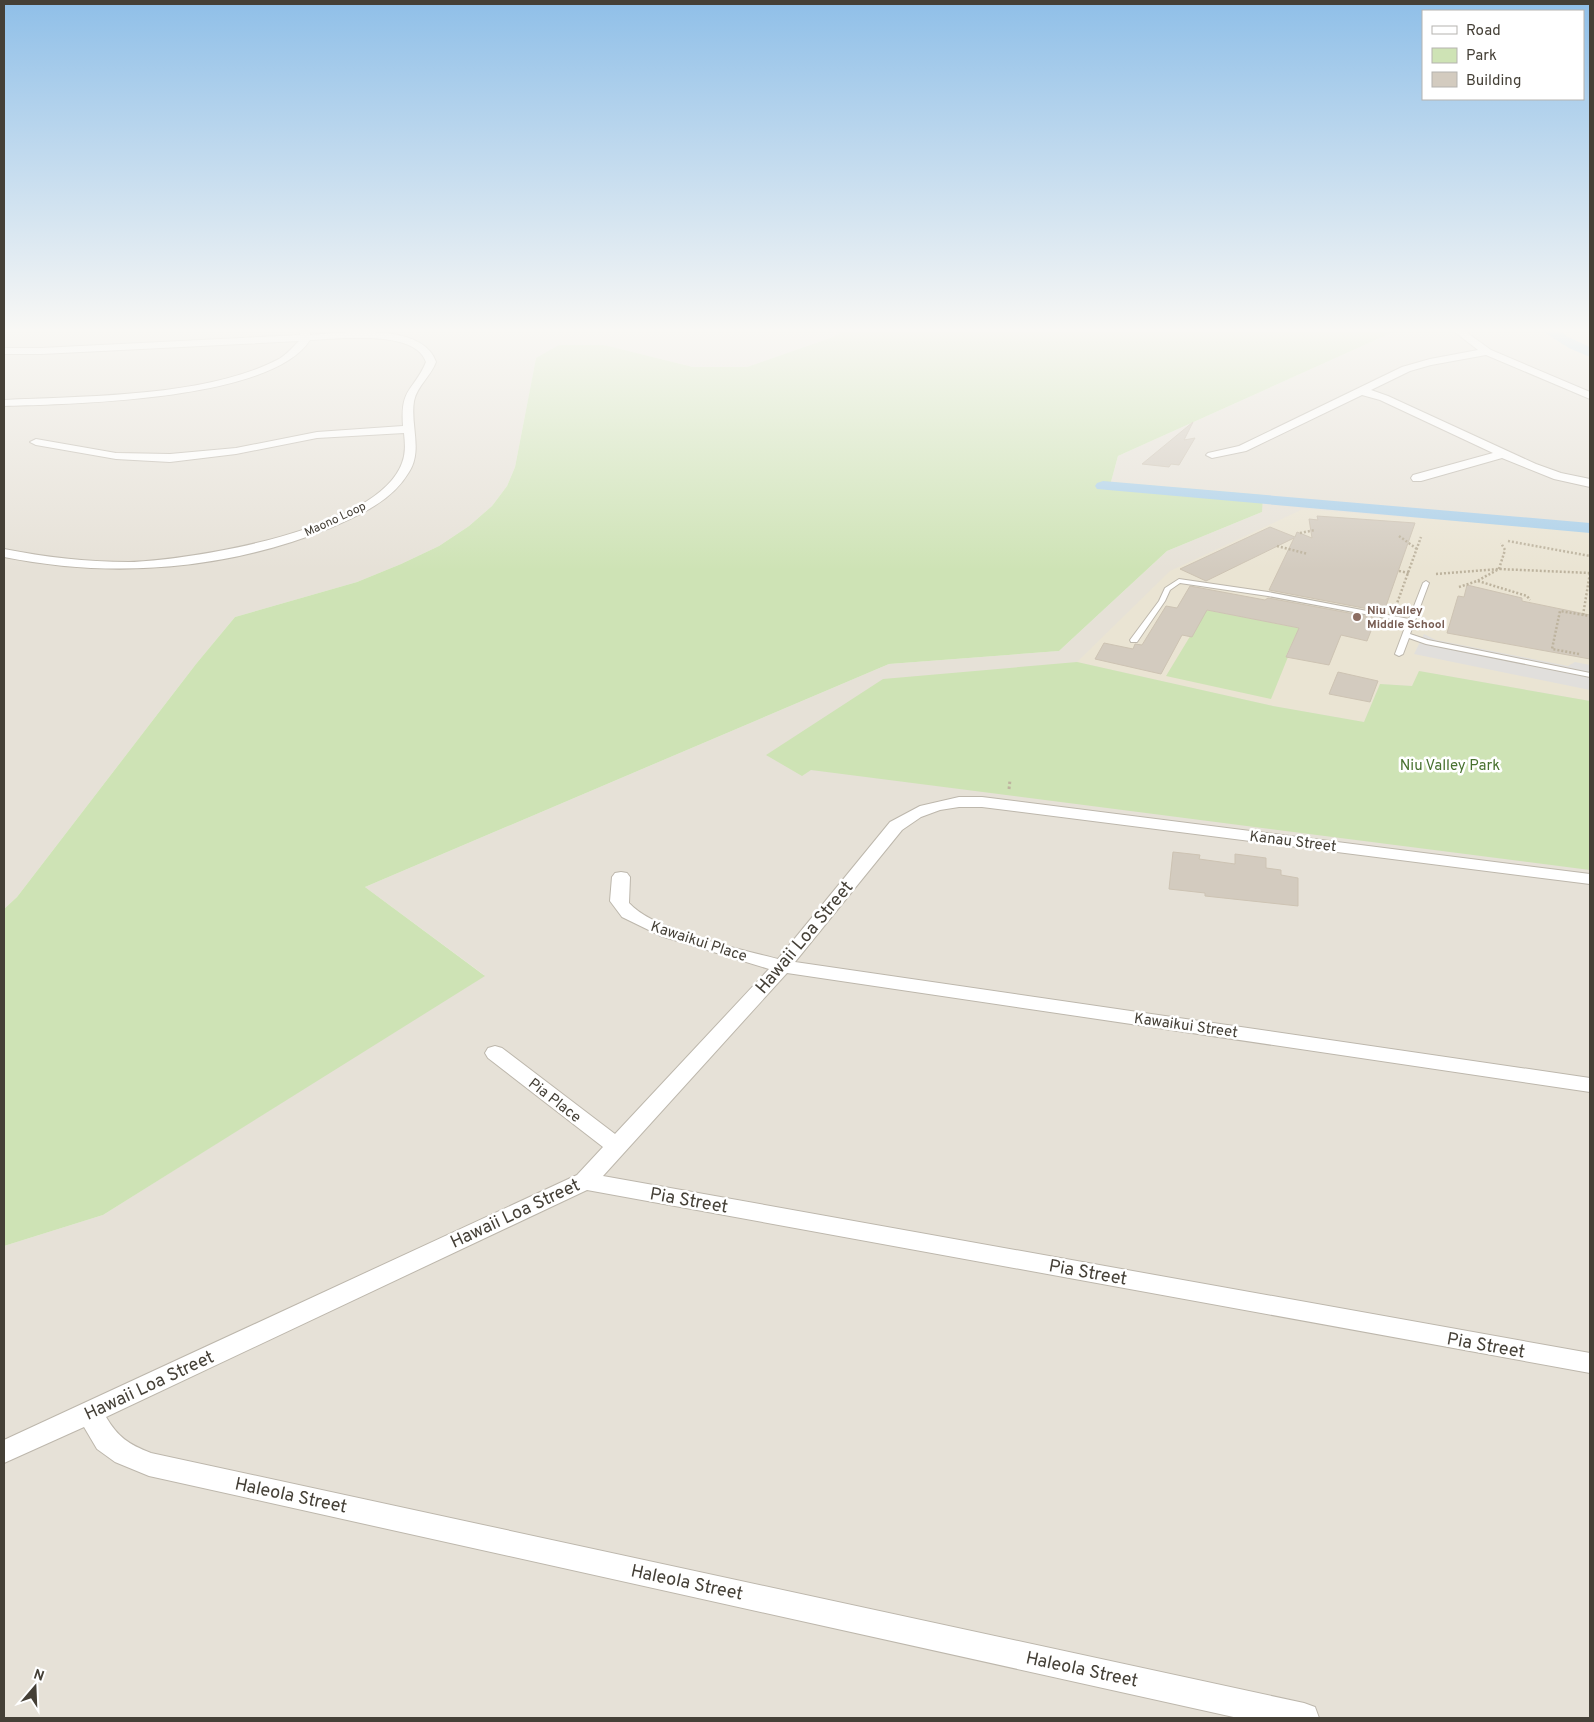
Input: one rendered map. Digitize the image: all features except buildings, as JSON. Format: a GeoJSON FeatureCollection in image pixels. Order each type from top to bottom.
{"type":"FeatureCollection","features":[{"type":"Feature","properties":{"kind":"street","name":"Maono Loop"},"geometry":{"type":"LineString","coordinates":[[4,554],[61,563],[137,565],[217,556],[291,538],[350,515],[390,488],[406,470],[409,461],[411,452],[409,409]]}},
{"type":"Feature","properties":{"kind":"street"},"geometry":{"type":"LineString","coordinates":[[1212,455],[1242,449],[1325,409]]}},
{"type":"Feature","properties":{"kind":"street"},"geometry":{"type":"LineString","coordinates":[[1408,409],[1544,472],[1590,483]]}},
{"type":"Feature","properties":{"kind":"street"},"geometry":{"type":"LineString","coordinates":[[36,442],[116,456],[170,458],[236,451],[318,435],[410,428]]}},
{"type":"Feature","properties":{"kind":"street"},"geometry":{"type":"LineString","coordinates":[[1417,478],[1502,454]]}},
{"type":"Feature","properties":{"kind":"street","name":"Kanau Street"},"geometry":{"type":"LineString","coordinates":[[1002,798],[1590,879]]}},
{"type":"Feature","properties":{"kind":"street","name":"Hawaii Loa Street"},"geometry":{"type":"LineString","coordinates":[[4,1452],[585,1181],[782,966],[901,822],[915,813],[942,804],[1002,798]]}},
{"type":"Feature","properties":{"kind":"street","name":"Kawaikui Place"},"geometry":{"type":"LineString","coordinates":[[621,877],[620,904],[627,915],[653,928],[782,966]]}},
{"type":"Feature","properties":{"kind":"street","name":"Kawaikui Street"},"geometry":{"type":"LineString","coordinates":[[782,966],[1590,1085]]}},
{"type":"Feature","properties":{"kind":"street","name":"Pia Place"},"geometry":{"type":"LineString","coordinates":[[495,1053],[616,1146]]}},
{"type":"Feature","properties":{"kind":"street","name":"Pia Street"},"geometry":{"type":"LineString","coordinates":[[585,1181],[1590,1364]]}},
{"type":"Feature","properties":{"kind":"street","name":"Haleola Street"},"geometry":{"type":"LineString","coordinates":[[90,1413],[106,1441],[124,1454],[149,1464],[1304,1718]]}},
{"type":"Feature","properties":{"kind":"lane"},"geometry":{"type":"LineString","coordinates":[[1134,640],[1162,601],[1167,589],[1179,581],[1268,594],[1411,621]]}},
{"type":"Feature","properties":{"kind":"lane"},"geometry":{"type":"LineString","coordinates":[[1399,654],[1426,583]]}},
{"type":"Feature","properties":{"kind":"lane"},"geometry":{"type":"LineString","coordinates":[[1406,635],[1426,642],[1590,675]]}},
{"type":"Feature","properties":{"kind":"path"},"geometry":{"type":"LineString","coordinates":[[1300,533],[1315,530]]}},
{"type":"Feature","properties":{"kind":"path"},"geometry":{"type":"LineString","coordinates":[[1399,536],[1418,548]]}},
{"type":"Feature","properties":{"kind":"path"},"geometry":{"type":"LineString","coordinates":[[1394,611],[1421,537]]}},
{"type":"Feature","properties":{"kind":"path"},"geometry":{"type":"LineString","coordinates":[[1508,541],[1590,556]]}},
{"type":"Feature","properties":{"kind":"path"},"geometry":{"type":"LineString","coordinates":[[1459,587],[1477,581],[1499,569],[1505,550],[1501,543]]}},
{"type":"Feature","properties":{"kind":"path"},"geometry":{"type":"LineString","coordinates":[[1277,546],[1308,554]]}},
{"type":"Feature","properties":{"kind":"path"},"geometry":{"type":"LineString","coordinates":[[1436,573],[1499,569],[1590,573],[1583,615]]}},
{"type":"Feature","properties":{"kind":"path"},"geometry":{"type":"LineString","coordinates":[[1399,571],[1408,573]]}},
{"type":"Feature","properties":{"kind":"path"},"geometry":{"type":"LineString","coordinates":[[1477,581],[1527,596],[1530,600]]}},
{"type":"Feature","properties":{"kind":"path"},"geometry":{"type":"LineString","coordinates":[[1579,654],[1552,649],[1560,611],[1590,616]]}},
{"type":"Feature","properties":{"kind":"path"},"geometry":{"type":"LineString","coordinates":[[1002,798],[1010,780]]}},
{"type":"Feature","properties":{"kind":"shaded area"},"geometry":{"type":"Polygon","coordinates":[[[4,409],[526,409],[515,467],[507,486],[492,506],[469,526],[439,546],[357,582],[235,617],[196,664],[17,897],[4,909],[4,409]]]}},
{"type":"Feature","properties":{"kind":"shaded area"},"geometry":{"type":"Polygon","coordinates":[[[1222,409],[1590,409],[1590,1718],[4,1718],[4,1246],[103,1215],[484,975],[365,887],[889,664],[1059,651],[1167,551],[1262,512],[1262,495],[1111,482],[1118,456],[1222,409]]]}},
{"type":"Feature","properties":{"kind":"shaded area","name":"Niu Valley Middle School"},"geometry":{"type":"Polygon","coordinates":[[[1303,509],[1590,532],[1590,701],[1419,671],[1413,686],[1380,684],[1364,722],[1273,706],[1077,662],[1170,571],[1303,509]]]}},
{"type":"Feature","properties":{"kind":"shaded area"},"geometry":{"type":"Polygon","coordinates":[[[1424,634],[1436,640],[1568,666],[1575,662],[1590,665],[1590,690],[1414,654],[1424,634]]]}},
{"type":"Feature","properties":{"kind":"green space"},"geometry":{"type":"Polygon","coordinates":[[[526,409],[1222,409],[1118,456],[1111,482],[1263,495],[1262,512],[1167,551],[1059,651],[889,664],[365,887],[485,976],[103,1215],[4,1246],[4,909],[17,897],[196,664],[235,617],[357,582],[439,546],[469,526],[492,506],[507,486],[515,467],[526,409]]]}},
{"type":"Feature","properties":{"kind":"green space"},"geometry":{"type":"Polygon","coordinates":[[[1206,610],[1299,628],[1286,656],[1288,657],[1271,699],[1166,676],[1206,610]]]}},
{"type":"Feature","properties":{"kind":"green space","name":"Niu Valley Park"},"geometry":{"type":"Polygon","coordinates":[[[1077,662],[1273,706],[1364,722],[1380,684],[1412,686],[1419,671],[1590,701],[1590,870],[811,770],[802,776],[766,755],[883,679],[1077,662]]]}},
{"type":"Feature","properties":{"kind":"waterway"},"geometry":{"type":"LineString","coordinates":[[1103,486],[1590,528]]}},
{"type":"Feature","properties":{"kind":"place","name":"Niu Valley Middle School"},"geometry":{"type":"Point","coordinates":[1357,617]}}]}
